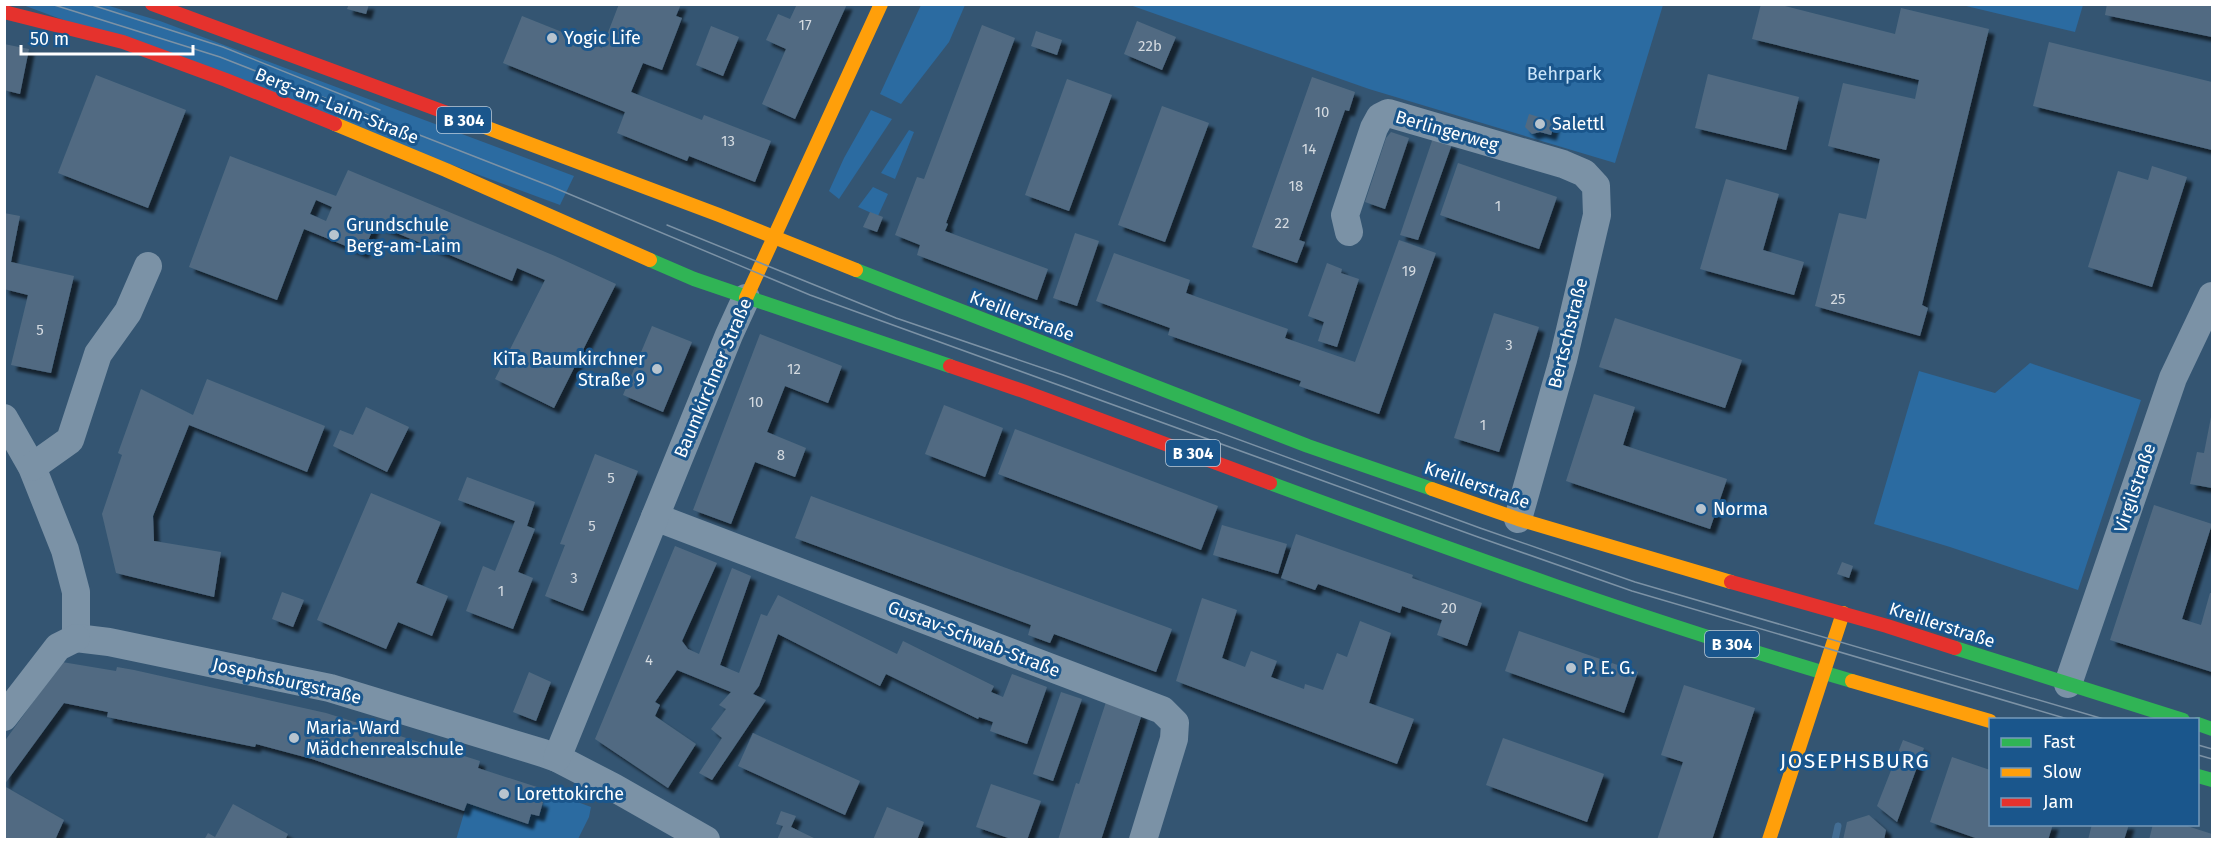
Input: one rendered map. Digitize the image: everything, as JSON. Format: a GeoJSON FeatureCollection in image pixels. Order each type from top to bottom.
{"type":"FeatureCollection","features":[{"type":"Feature","properties":{"kind":"main road","name":"Berg-am-Laim-Straße"},"geometry":{"type":"LineString","coordinates":[[152,4],[775,237]]}},
{"type":"Feature","properties":{"kind":"main road","name":"Baumkirchner Straße"},"geometry":{"type":"LineString","coordinates":[[746,298],[882,4]]}},
{"type":"Feature","properties":{"kind":"main road","name":"Berg-am-Laim-Straße"},"geometry":{"type":"LineString","coordinates":[[4,12],[123,42],[226,80],[446,170],[694,279],[746,298]]}},
{"type":"Feature","properties":{"kind":"main road","name":"Kreillerstraße"},"geometry":{"type":"LineString","coordinates":[[775,237],[943,305],[1308,446],[1518,519],[1653,560],[1843,613],[2177,718]]}},
{"type":"Feature","properties":{"kind":"main road","name":"B 304"},"geometry":{"type":"LineString","coordinates":[[746,298],[901,348],[1034,395],[1473,558],[1825,674],[1989,721]]}},
{"type":"Feature","properties":{"kind":"main road"},"geometry":{"type":"LineString","coordinates":[[1769,840],[1843,613]]}},
{"type":"Feature","properties":{"kind":"street","name":"Berlingerweg"},"geometry":{"type":"LineString","coordinates":[[1349,232],[1345,215],[1374,128],[1380,117],[1388,113],[1563,164]]}},
{"type":"Feature","properties":{"kind":"street","name":"Bertschstraße"},"geometry":{"type":"LineString","coordinates":[[1518,519],[1563,360],[1597,215],[1596,186],[1584,172],[1563,164]]}},
{"type":"Feature","properties":{"kind":"street"},"geometry":{"type":"LineString","coordinates":[[32,467],[70,440],[98,354],[128,312],[148,266]]}},
{"type":"Feature","properties":{"kind":"street","name":"Virgilstraße"},"geometry":{"type":"LineString","coordinates":[[2067,684],[2173,378],[2212,296]]}},
{"type":"Feature","properties":{"kind":"street","name":"Baumkirchner Straße"},"geometry":{"type":"LineString","coordinates":[[557,758],[746,298]]}},
{"type":"Feature","properties":{"kind":"street"},"geometry":{"type":"LineString","coordinates":[[4,418],[32,467],[65,550],[76,592],[76,638],[58,647],[4,717]]}},
{"type":"Feature","properties":{"kind":"street","name":"Gustav-Schwab-Straße"},"geometry":{"type":"LineString","coordinates":[[655,518],[1162,710],[1175,723],[1174,739],[1143,840]]}},
{"type":"Feature","properties":{"kind":"street","name":"Josephsburgstraße"},"geometry":{"type":"LineString","coordinates":[[76,638],[109,642],[330,688],[557,758],[706,840]]}},
{"type":"Feature","properties":{"kind":"green space"},"geometry":{"type":"Polygon","coordinates":[[[23,5],[106,5],[160,21],[574,176],[560,205],[23,5]]]}},
{"type":"Feature","properties":{"kind":"green space"},"geometry":{"type":"Polygon","coordinates":[[[921,5],[965,5],[949,42],[901,104],[880,94],[921,5]]]}},
{"type":"Feature","properties":{"kind":"green space","name":"Behrpark"},"geometry":{"type":"Polygon","coordinates":[[[1130,5],[1663,5],[1615,163],[1369,89],[1130,5]]]}},
{"type":"Feature","properties":{"kind":"green space"},"geometry":{"type":"Polygon","coordinates":[[[1962,5],[2083,5],[2075,32],[1962,5]]]}},
{"type":"Feature","properties":{"kind":"green space"},"geometry":{"type":"Polygon","coordinates":[[[871,110],[892,119],[839,199],[829,191],[844,158],[871,110]]]}},
{"type":"Feature","properties":{"kind":"green space"},"geometry":{"type":"Polygon","coordinates":[[[909,130],[914,132],[895,179],[881,173],[909,130]]]}},
{"type":"Feature","properties":{"kind":"green space"},"geometry":{"type":"Polygon","coordinates":[[[873,187],[888,194],[878,216],[858,207],[873,187]]]}},
{"type":"Feature","properties":{"kind":"green space"},"geometry":{"type":"Polygon","coordinates":[[[2030,363],[2141,400],[2078,590],[1874,524],[1919,371],[1995,393],[2030,363]]]}},
{"type":"Feature","properties":{"kind":"green space"},"geometry":{"type":"Polygon","coordinates":[[[540,788],[591,807],[589,817],[578,839],[456,840],[467,803],[527,824],[531,814],[539,816],[543,803],[536,800],[540,788]]]}},
{"type":"Feature","properties":{"kind":"building"},"geometry":{"type":"Polygon","coordinates":[[[349,4],[369,4],[366,14],[347,9],[349,4]]]}},
{"type":"Feature","properties":{"kind":"building"},"geometry":{"type":"Polygon","coordinates":[[[619,4],[681,4],[676,16],[682,18],[662,70],[643,63],[631,92],[702,120],[704,115],[771,141],[755,182],[689,156],[687,161],[617,133],[625,112],[503,63],[522,16],[602,48],[619,4]]]}},
{"type":"Feature","properties":{"kind":"building"},"geometry":{"type":"Polygon","coordinates":[[[797,4],[847,4],[795,119],[762,104],[786,49],[766,40],[778,14],[790,19],[797,4]]]}},
{"type":"Feature","properties":{"kind":"building"},"geometry":{"type":"Polygon","coordinates":[[[1761,4],[1777,4],[1895,34],[1901,8],[1989,29],[1922,305],[1928,308],[1920,336],[1815,306],[1839,213],[1866,219],[1880,159],[1828,146],[1843,83],[1915,99],[1919,80],[1752,39],[1761,4]]]}},
{"type":"Feature","properties":{"kind":"building"},"geometry":{"type":"Polygon","coordinates":[[[2107,4],[2212,4],[2212,37],[2105,15],[2107,4]]]}},
{"type":"Feature","properties":{"kind":"building"},"geometry":{"type":"Polygon","coordinates":[[[1137,21],[1176,37],[1162,70],[1124,54],[1137,21]]]}},
{"type":"Feature","properties":{"kind":"building"},"geometry":{"type":"Polygon","coordinates":[[[982,25],[1015,38],[945,231],[1048,269],[1037,300],[917,255],[920,245],[895,235],[917,177],[924,179],[982,25]]]}},
{"type":"Feature","properties":{"kind":"building"},"geometry":{"type":"Polygon","coordinates":[[[711,26],[739,37],[723,76],[696,65],[711,26]]]}},
{"type":"Feature","properties":{"kind":"building"},"geometry":{"type":"Polygon","coordinates":[[[1036,31],[1062,40],[1057,55],[1031,46],[1036,31]]]}},
{"type":"Feature","properties":{"kind":"building"},"geometry":{"type":"Polygon","coordinates":[[[2049,42],[2212,82],[2212,150],[2033,106],[2049,42]]]}},
{"type":"Feature","properties":{"kind":"building"},"geometry":{"type":"Polygon","coordinates":[[[4,44],[29,49],[20,94],[4,90],[4,44]]]}},
{"type":"Feature","properties":{"kind":"building"},"geometry":{"type":"Polygon","coordinates":[[[1708,74],[1799,97],[1786,150],[1695,128],[1708,74]]]}},
{"type":"Feature","properties":{"kind":"building"},"geometry":{"type":"Polygon","coordinates":[[[96,75],[186,110],[148,208],[58,173],[96,75]]]}},
{"type":"Feature","properties":{"kind":"building"},"geometry":{"type":"Polygon","coordinates":[[[1312,77],[1355,92],[1349,111],[1345,110],[1299,240],[1305,242],[1297,263],[1252,247],[1312,77]]]}},
{"type":"Feature","properties":{"kind":"building"},"geometry":{"type":"Polygon","coordinates":[[[1067,79],[1112,95],[1069,211],[1025,195],[1067,79]]]}},
{"type":"Feature","properties":{"kind":"building"},"geometry":{"type":"Polygon","coordinates":[[[1162,106],[1209,123],[1165,242],[1118,225],[1162,106]]]}},
{"type":"Feature","properties":{"kind":"building","name":"Salettl"},"geometry":{"type":"Polygon","coordinates":[[[1529,114],[1555,122],[1551,135],[1540,132],[1532,134],[1525,127],[1529,114]]]}},
{"type":"Feature","properties":{"kind":"building"},"geometry":{"type":"Polygon","coordinates":[[[1391,132],[1409,138],[1385,209],[1365,202],[1386,138],[1391,132]]]}},
{"type":"Feature","properties":{"kind":"building"},"geometry":{"type":"Polygon","coordinates":[[[1433,138],[1452,144],[1418,240],[1400,235],[1433,138]]]}},
{"type":"Feature","properties":{"kind":"building"},"geometry":{"type":"Polygon","coordinates":[[[230,156],[336,196],[348,170],[555,256],[616,284],[554,408],[495,379],[545,280],[517,268],[512,281],[375,224],[363,253],[304,229],[277,300],[189,267],[230,156]],[[316,200],[310,214],[326,221],[332,207],[316,200]]]}},
{"type":"Feature","properties":{"kind":"building"},"geometry":{"type":"Polygon","coordinates":[[[1458,163],[1557,197],[1539,249],[1440,215],[1458,163]]]}},
{"type":"Feature","properties":{"kind":"building"},"geometry":{"type":"Polygon","coordinates":[[[2152,166],[2187,177],[2152,287],[2088,267],[2118,171],[2148,180],[2152,166]]]}},
{"type":"Feature","properties":{"kind":"building"},"geometry":{"type":"Polygon","coordinates":[[[1726,179],[1779,194],[1763,250],[1804,262],[1794,295],[1700,269],[1726,179]]]}},
{"type":"Feature","properties":{"kind":"building"},"geometry":{"type":"Polygon","coordinates":[[[870,212],[883,217],[877,232],[863,227],[870,212]]]}},
{"type":"Feature","properties":{"kind":"building"},"geometry":{"type":"Polygon","coordinates":[[[4,213],[20,216],[11,262],[74,276],[51,373],[11,365],[28,295],[4,289],[4,213]]]}},
{"type":"Feature","properties":{"kind":"building"},"geometry":{"type":"Polygon","coordinates":[[[1075,233],[1099,241],[1077,306],[1053,298],[1075,233]]]}},
{"type":"Feature","properties":{"kind":"building"},"geometry":{"type":"Polygon","coordinates":[[[1399,240],[1436,253],[1379,414],[1299,386],[1301,381],[1168,335],[1170,328],[1096,301],[1114,253],[1190,280],[1186,293],[1288,329],[1285,338],[1355,362],[1399,240]]]}},
{"type":"Feature","properties":{"kind":"building"},"geometry":{"type":"Polygon","coordinates":[[[1327,263],[1342,269],[1341,273],[1359,279],[1337,347],[1318,341],[1324,322],[1308,316],[1327,263]]]}},
{"type":"Feature","properties":{"kind":"building"},"geometry":{"type":"Polygon","coordinates":[[[1494,313],[1539,327],[1499,452],[1454,438],[1494,313]]]}},
{"type":"Feature","properties":{"kind":"building"},"geometry":{"type":"Polygon","coordinates":[[[1615,318],[1742,360],[1725,408],[1599,367],[1615,318]]]}},
{"type":"Feature","properties":{"kind":"building","name":"KiTa Baumkirchner Straße 9"},"geometry":{"type":"Polygon","coordinates":[[[652,326],[692,342],[663,412],[623,395],[652,326]]]}},
{"type":"Feature","properties":{"kind":"building"},"geometry":{"type":"Polygon","coordinates":[[[760,334],[842,366],[828,403],[785,386],[767,432],[806,448],[795,477],[755,462],[731,524],[693,510],[760,334]]]}},
{"type":"Feature","properties":{"kind":"building"},"geometry":{"type":"Polygon","coordinates":[[[207,379],[325,426],[307,472],[189,425],[153,516],[154,541],[221,552],[214,597],[116,573],[102,514],[122,455],[118,453],[141,389],[193,415],[207,379]]]}},
{"type":"Feature","properties":{"kind":"building"},"geometry":{"type":"Polygon","coordinates":[[[1594,394],[1635,407],[1623,445],[1727,479],[1710,529],[1566,481],[1594,394]]]}},
{"type":"Feature","properties":{"kind":"building"},"geometry":{"type":"Polygon","coordinates":[[[944,405],[1003,428],[985,477],[925,454],[944,405]]]}},
{"type":"Feature","properties":{"kind":"building"},"geometry":{"type":"Polygon","coordinates":[[[366,407],[409,427],[387,472],[333,446],[340,430],[353,435],[366,407]]]}},
{"type":"Feature","properties":{"kind":"building"},"geometry":{"type":"Polygon","coordinates":[[[2211,417],[2212,488],[2190,484],[2197,452],[2204,453],[2211,417]]]}},
{"type":"Feature","properties":{"kind":"building"},"geometry":{"type":"Polygon","coordinates":[[[1015,429],[1218,506],[1201,550],[998,474],[1015,429]]]}},
{"type":"Feature","properties":{"kind":"building"},"geometry":{"type":"Polygon","coordinates":[[[595,454],[638,471],[583,611],[545,596],[565,545],[560,544],[595,454]]]}},
{"type":"Feature","properties":{"kind":"building"},"geometry":{"type":"Polygon","coordinates":[[[467,477],[535,502],[527,526],[535,529],[518,572],[533,578],[513,629],[466,611],[483,566],[495,571],[515,521],[458,500],[467,477]]]}},
{"type":"Feature","properties":{"kind":"building"},"geometry":{"type":"Polygon","coordinates":[[[371,493],[441,522],[416,583],[448,596],[432,636],[398,622],[386,649],[317,620],[371,493]]]}},
{"type":"Feature","properties":{"kind":"building"},"geometry":{"type":"Polygon","coordinates":[[[811,496],[1172,629],[1156,672],[1054,634],[1050,643],[1028,635],[1031,625],[795,538],[811,496]]]}},
{"type":"Feature","properties":{"kind":"building"},"geometry":{"type":"Polygon","coordinates":[[[2154,505],[2212,524],[2182,619],[2201,625],[2210,593],[2212,593],[2212,672],[2110,640],[2154,505]]]}},
{"type":"Feature","properties":{"kind":"building"},"geometry":{"type":"Polygon","coordinates":[[[1222,525],[1287,544],[1278,574],[1213,555],[1222,525]]]}},
{"type":"Feature","properties":{"kind":"building"},"geometry":{"type":"Polygon","coordinates":[[[1296,534],[1413,575],[1412,578],[1482,603],[1467,646],[1437,635],[1442,620],[1402,606],[1400,613],[1318,584],[1315,590],[1281,578],[1296,534]]]}},
{"type":"Feature","properties":{"kind":"building"},"geometry":{"type":"Polygon","coordinates":[[[675,546],[717,563],[682,641],[688,649],[699,654],[732,568],[751,576],[720,665],[739,673],[761,614],[767,616],[778,595],[897,654],[903,641],[994,686],[991,692],[1003,697],[1012,674],[1047,687],[1027,744],[990,731],[993,722],[979,717],[978,719],[886,674],[880,686],[778,634],[759,686],[753,694],[766,700],[712,780],[699,773],[722,738],[711,729],[726,709],[719,705],[731,692],[677,670],[655,702],[660,705],[655,716],[696,744],[668,788],[595,739],[675,546]]]}},
{"type":"Feature","properties":{"kind":"building"},"geometry":{"type":"Polygon","coordinates":[[[1842,562],[1853,566],[1849,578],[1837,574],[1842,562]]]}},
{"type":"Feature","properties":{"kind":"building"},"geometry":{"type":"Polygon","coordinates":[[[282,592],[304,600],[293,627],[272,619],[282,592]]]}},
{"type":"Feature","properties":{"kind":"building"},"geometry":{"type":"Polygon","coordinates":[[[1202,598],[1237,610],[1222,658],[1245,667],[1251,651],[1277,661],[1271,677],[1304,689],[1305,684],[1323,690],[1337,653],[1347,657],[1360,621],[1391,633],[1369,703],[1414,719],[1397,764],[1176,681],[1202,598]]]}},
{"type":"Feature","properties":{"kind":"building"},"geometry":{"type":"Polygon","coordinates":[[[1519,631],[1638,672],[1624,713],[1505,671],[1519,631]]]}},
{"type":"Feature","properties":{"kind":"building"},"geometry":{"type":"Polygon","coordinates":[[[62,662],[116,671],[117,667],[134,670],[326,713],[480,761],[478,768],[540,788],[536,800],[543,802],[539,816],[531,814],[528,824],[467,803],[464,811],[312,759],[256,744],[255,747],[107,717],[108,712],[64,703],[4,785],[4,742],[62,662]]]}},
{"type":"Feature","properties":{"kind":"building"},"geometry":{"type":"Polygon","coordinates":[[[529,672],[551,682],[536,721],[513,712],[529,672]]]}},
{"type":"Feature","properties":{"kind":"building"},"geometry":{"type":"Polygon","coordinates":[[[1684,685],[1755,708],[1712,840],[1657,840],[1683,762],[1661,755],[1684,685]]]}},
{"type":"Feature","properties":{"kind":"building"},"geometry":{"type":"Polygon","coordinates":[[[1061,692],[1082,699],[1053,781],[1033,774],[1061,692]]]}},
{"type":"Feature","properties":{"kind":"building"},"geometry":{"type":"Polygon","coordinates":[[[1106,702],[1142,714],[1101,840],[1058,840],[1076,783],[1079,784],[1106,702]]]}},
{"type":"Feature","properties":{"kind":"building"},"geometry":{"type":"Polygon","coordinates":[[[753,733],[860,781],[845,815],[738,766],[753,733]]]}},
{"type":"Feature","properties":{"kind":"building"},"geometry":{"type":"Polygon","coordinates":[[[1503,738],[1604,774],[1587,822],[1486,785],[1503,738]]]}},
{"type":"Feature","properties":{"kind":"building"},"geometry":{"type":"Polygon","coordinates":[[[1903,740],[1924,748],[1897,822],[1877,806],[1903,740]]]}},
{"type":"Feature","properties":{"kind":"building"},"geometry":{"type":"Polygon","coordinates":[[[1952,757],[1989,770],[1989,826],[2052,826],[2048,840],[1981,840],[1930,822],[1952,757]]]}},
{"type":"Feature","properties":{"kind":"building"},"geometry":{"type":"Polygon","coordinates":[[[991,784],[1041,801],[1027,840],[1014,840],[976,827],[991,784]]]}},
{"type":"Feature","properties":{"kind":"building"},"geometry":{"type":"Polygon","coordinates":[[[4,786],[64,820],[55,840],[4,840],[4,786]]]}},
{"type":"Feature","properties":{"kind":"building"},"geometry":{"type":"Polygon","coordinates":[[[233,804],[288,834],[285,840],[204,840],[208,833],[215,837],[233,804]]]}},
{"type":"Feature","properties":{"kind":"building"},"geometry":{"type":"Polygon","coordinates":[[[887,807],[924,822],[917,840],[873,840],[887,807]]]}},
{"type":"Feature","properties":{"kind":"building"},"geometry":{"type":"Polygon","coordinates":[[[781,811],[796,816],[791,827],[818,840],[777,840],[783,826],[776,824],[781,811]]]}},
{"type":"Feature","properties":{"kind":"building"},"geometry":{"type":"Polygon","coordinates":[[[1869,815],[1886,830],[1884,840],[1843,840],[1847,822],[1869,815]]]}},
{"type":"Feature","properties":{"kind":"building"},"geometry":{"type":"Polygon","coordinates":[[[2092,826],[2128,826],[2124,840],[2088,840],[2092,826]]]}},
{"type":"Feature","properties":{"kind":"building"},"geometry":{"type":"Polygon","coordinates":[[[2152,826],[2187,826],[2212,834],[2212,840],[2149,840],[2152,826]]]}},
{"type":"Feature","properties":{"kind":"waterway"},"geometry":{"type":"LineString","coordinates":[[1835,840],[1838,826]]}},
{"type":"Feature","properties":{"kind":"tram line"},"geometry":{"type":"LineString","coordinates":[[51,4],[220,57],[550,186],[810,295],[1478,537],[1632,591],[2064,718]]}},
{"type":"Feature","properties":{"kind":"tram line"},"geometry":{"type":"LineString","coordinates":[[89,4],[223,47],[380,110]]}},
{"type":"Feature","properties":{"kind":"tram line"},"geometry":{"type":"LineString","coordinates":[[667,225],[896,318],[1063,375],[1480,528],[1635,582],[2100,718]]}},
{"type":"Feature","properties":{"kind":"tram line"},"geometry":{"type":"LineString","coordinates":[[2199,745],[2212,749]]}},
{"type":"Feature","properties":{"kind":"tram line"},"geometry":{"type":"LineString","coordinates":[[2199,755],[2212,759]]}},
{"type":"Feature","properties":{"kind":"traffic: fast"},"geometry":{"type":"LineString","coordinates":[[650,260],[694,279],[950,366]]}},
{"type":"Feature","properties":{"kind":"traffic: fast"},"geometry":{"type":"LineString","coordinates":[[856,270],[1308,446],[1432,489]]}},
{"type":"Feature","properties":{"kind":"traffic: fast"},"geometry":{"type":"LineString","coordinates":[[1270,483],[1632,612],[1852,681]]}},
{"type":"Feature","properties":{"kind":"traffic: fast"},"geometry":{"type":"LineString","coordinates":[[1955,648],[2177,718]]}},
{"type":"Feature","properties":{"kind":"traffic: fast"},"geometry":{"type":"LineString","coordinates":[[2199,724],[2212,729]]}},
{"type":"Feature","properties":{"kind":"traffic: fast"},"geometry":{"type":"LineString","coordinates":[[2199,776],[2212,780]]}},
{"type":"Feature","properties":{"kind":"traffic: slow"},"geometry":{"type":"LineString","coordinates":[[746,298],[881,4]]}},
{"type":"Feature","properties":{"kind":"traffic: slow"},"geometry":{"type":"LineString","coordinates":[[335,124],[650,260]]}},
{"type":"Feature","properties":{"kind":"traffic: slow"},"geometry":{"type":"LineString","coordinates":[[477,124],[719,215],[856,270]]}},
{"type":"Feature","properties":{"kind":"traffic: slow"},"geometry":{"type":"LineString","coordinates":[[1432,489],[1518,519],[1731,582]]}},
{"type":"Feature","properties":{"kind":"traffic: slow"},"geometry":{"type":"LineString","coordinates":[[1769,840],[1843,613]]}},
{"type":"Feature","properties":{"kind":"traffic: slow"},"geometry":{"type":"LineString","coordinates":[[1852,681],[1989,721]]}},
{"type":"Feature","properties":{"kind":"traffic: jam"},"geometry":{"type":"LineString","coordinates":[[152,4],[477,124]]}},
{"type":"Feature","properties":{"kind":"traffic: jam"},"geometry":{"type":"LineString","coordinates":[[4,12],[123,42],[335,124]]}},
{"type":"Feature","properties":{"kind":"traffic: jam"},"geometry":{"type":"LineString","coordinates":[[950,366],[1270,483]]}},
{"type":"Feature","properties":{"kind":"traffic: jam"},"geometry":{"type":"LineString","coordinates":[[1731,582],[1887,626],[1955,648]]}},
{"type":"Feature","properties":{"kind":"place","name":"Yogic Life"},"geometry":{"type":"Point","coordinates":[552,38]}},
{"type":"Feature","properties":{"kind":"place","name":"Salettl"},"geometry":{"type":"Point","coordinates":[1540,124]}},
{"type":"Feature","properties":{"kind":"place","name":"Grundschule Berg-am-Laim"},"geometry":{"type":"Point","coordinates":[334,235]}},
{"type":"Feature","properties":{"kind":"place","name":"KiTa Baumkirchner Straße 9"},"geometry":{"type":"Point","coordinates":[657,369]}},
{"type":"Feature","properties":{"kind":"place","name":"Norma"},"geometry":{"type":"Point","coordinates":[1701,509]}},
{"type":"Feature","properties":{"kind":"place","name":"P. E. G."},"geometry":{"type":"Point","coordinates":[1571,668]}},
{"type":"Feature","properties":{"kind":"place","name":"Maria-Ward Mädchenrealschule"},"geometry":{"type":"Point","coordinates":[294,738]}},
{"type":"Feature","properties":{"kind":"place","name":"Lorettokirche"},"geometry":{"type":"Point","coordinates":[504,794]}},
{"type":"Feature","properties":{"kind":"district","name":"JOSEPHSBURG"},"geometry":{"type":"Point","coordinates":[1855,761]}}]}
